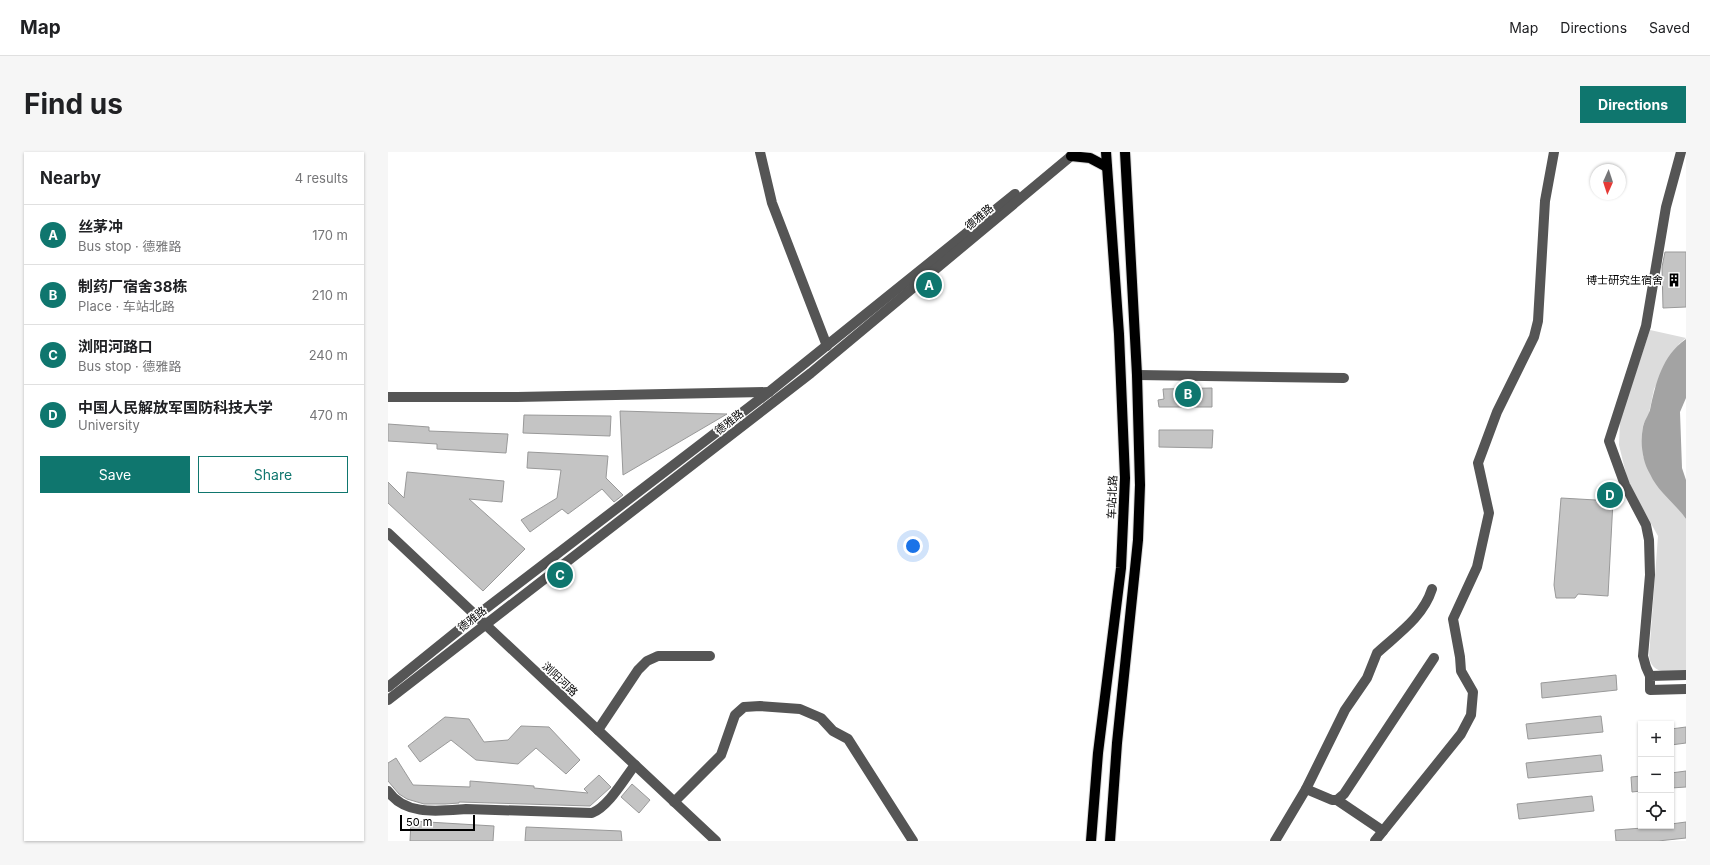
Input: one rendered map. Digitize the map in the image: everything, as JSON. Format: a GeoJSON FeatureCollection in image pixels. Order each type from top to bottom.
{"type":"FeatureCollection","features":[{"type":"Feature","properties":{"kind":"main road","name":"车站北路"},"geometry":{"type":"LineString","coordinates":[[1091,841],[1098,753],[1121,568],[1125,478],[1119,334],[1106,152]]}},
{"type":"Feature","properties":{"kind":"main road"},"geometry":{"type":"LineString","coordinates":[[1110,841],[1117,743],[1138,540],[1140,485],[1137,375],[1125,152]]}},
{"type":"Feature","properties":{"kind":"main road"},"geometry":{"type":"LineString","coordinates":[[1071,153],[1090,158],[1107,167]]}},
{"type":"Feature","properties":{"kind":"street"},"geometry":{"type":"LineString","coordinates":[[760,152],[772,203],[827,346]]}},
{"type":"Feature","properties":{"kind":"street"},"geometry":{"type":"LineString","coordinates":[[1126,168],[1130,152]]}},
{"type":"Feature","properties":{"kind":"street"},"geometry":{"type":"LineString","coordinates":[[1374,841],[1461,734],[1471,715],[1473,692],[1461,670],[1453,619],[1477,567],[1489,513],[1478,463],[1497,412],[1534,337],[1538,321],[1545,200],[1554,152]]}},
{"type":"Feature","properties":{"kind":"street"},"geometry":{"type":"LineString","coordinates":[[1681,152],[1666,206],[1646,326],[1609,441],[1625,485],[1646,525],[1649,540],[1650,575],[1643,656],[1650,676],[1650,690],[1686,689]]}},
{"type":"Feature","properties":{"kind":"street","name":"德雅路"},"geometry":{"type":"LineString","coordinates":[[388,687],[476,616],[769,392],[1071,153]]}},
{"type":"Feature","properties":{"kind":"street","name":"德雅路"},"geometry":{"type":"LineString","coordinates":[[388,700],[484,624],[645,502],[811,372],[1071,153]]}},
{"type":"Feature","properties":{"kind":"street"},"geometry":{"type":"LineString","coordinates":[[1137,375],[1344,378]]}},
{"type":"Feature","properties":{"kind":"street"},"geometry":{"type":"LineString","coordinates":[[388,397],[517,397],[769,392]]}},
{"type":"Feature","properties":{"kind":"street","name":"浏阳河路"},"geometry":{"type":"LineString","coordinates":[[388,533],[716,841]]}},
{"type":"Feature","properties":{"kind":"street"},"geometry":{"type":"LineString","coordinates":[[1275,841],[1306,789],[1345,710],[1367,678],[1374,659],[1378,653],[1419,615],[1428,603],[1432,589]]}},
{"type":"Feature","properties":{"kind":"street"},"geometry":{"type":"LineString","coordinates":[[598,730],[638,670],[647,661],[658,656],[710,656]]}},
{"type":"Feature","properties":{"kind":"street"},"geometry":{"type":"LineString","coordinates":[[1337,800],[1344,794],[1434,658]]}},
{"type":"Feature","properties":{"kind":"street"},"geometry":{"type":"LineString","coordinates":[[1650,676],[1686,675]]}},
{"type":"Feature","properties":{"kind":"street"},"geometry":{"type":"LineString","coordinates":[[674,802],[721,755],[735,715],[744,708],[760,706],[800,709],[821,718],[833,731],[848,739],[913,841]]}},
{"type":"Feature","properties":{"kind":"street"},"geometry":{"type":"LineString","coordinates":[[388,791],[400,804],[410,808],[448,811],[466,809],[592,812],[598,810],[605,804],[635,765]]}},
{"type":"Feature","properties":{"kind":"street"},"geometry":{"type":"LineString","coordinates":[[1306,789],[1328,800],[1337,800],[1383,831]]}},
{"type":"Feature","properties":{"kind":"shaded area"},"geometry":{"type":"Polygon","coordinates":[[[1650,330],[1686,338],[1679,344],[1654,389],[1649,413],[1643,425],[1642,445],[1643,456],[1660,489],[1679,509],[1686,519],[1686,671],[1668,672],[1658,670],[1654,667],[1649,656],[1658,536],[1628,482],[1619,445],[1620,420],[1650,330]]]}},
{"type":"Feature","properties":{"kind":"shaded area"},"geometry":{"type":"Polygon","coordinates":[[[1686,339],[1686,398],[1680,412],[1682,468],[1686,480],[1686,519],[1657,486],[1647,469],[1642,451],[1642,433],[1661,370],[1671,353],[1686,339]]]}},
{"type":"Feature","properties":{"kind":"building","name":"博士研究生宿舍"},"geometry":{"type":"Polygon","coordinates":[[[1665,252],[1686,252],[1686,307],[1663,308],[1662,267],[1665,252]]]}},
{"type":"Feature","properties":{"kind":"building"},"geometry":{"type":"Polygon","coordinates":[[[1212,388],[1212,407],[1159,407],[1158,400],[1164,399],[1163,389],[1212,388]]]}},
{"type":"Feature","properties":{"kind":"building"},"geometry":{"type":"Polygon","coordinates":[[[620,411],[690,413],[727,414],[623,475],[620,411]]]}},
{"type":"Feature","properties":{"kind":"building"},"geometry":{"type":"Polygon","coordinates":[[[524,415],[611,416],[610,436],[523,433],[524,415]]]}},
{"type":"Feature","properties":{"kind":"building"},"geometry":{"type":"Polygon","coordinates":[[[388,424],[429,427],[429,431],[508,434],[506,453],[437,449],[437,444],[388,441],[388,424]]]}},
{"type":"Feature","properties":{"kind":"building"},"geometry":{"type":"Polygon","coordinates":[[[1159,430],[1213,430],[1212,448],[1159,447],[1159,430]]]}},
{"type":"Feature","properties":{"kind":"building"},"geometry":{"type":"Polygon","coordinates":[[[528,452],[608,456],[606,478],[623,495],[614,502],[602,489],[568,514],[562,509],[530,532],[521,520],[557,498],[561,470],[527,468],[528,452]]]}},
{"type":"Feature","properties":{"kind":"building"},"geometry":{"type":"Polygon","coordinates":[[[407,472],[504,481],[502,502],[469,499],[525,549],[483,591],[388,503],[388,482],[404,498],[407,472]]]}},
{"type":"Feature","properties":{"kind":"building"},"geometry":{"type":"Polygon","coordinates":[[[1561,498],[1613,501],[1608,596],[1578,594],[1575,598],[1556,598],[1554,585],[1561,498]]]}},
{"type":"Feature","properties":{"kind":"building"},"geometry":{"type":"Polygon","coordinates":[[[1616,675],[1617,690],[1542,698],[1541,683],[1616,675]]]}},
{"type":"Feature","properties":{"kind":"building"},"geometry":{"type":"Polygon","coordinates":[[[1601,716],[1603,732],[1528,739],[1526,724],[1601,716]]]}},
{"type":"Feature","properties":{"kind":"building"},"geometry":{"type":"Polygon","coordinates":[[[445,717],[469,719],[484,742],[508,740],[521,726],[549,727],[580,760],[566,774],[536,748],[518,764],[476,760],[451,740],[420,762],[408,746],[445,717]]]}},
{"type":"Feature","properties":{"kind":"building"},"geometry":{"type":"Polygon","coordinates":[[[1686,727],[1686,743],[1674,745],[1674,729],[1686,727]]]}},
{"type":"Feature","properties":{"kind":"building"},"geometry":{"type":"Polygon","coordinates":[[[1601,755],[1603,771],[1528,778],[1526,763],[1601,755]]]}},
{"type":"Feature","properties":{"kind":"building"},"geometry":{"type":"Polygon","coordinates":[[[396,758],[413,785],[470,787],[470,781],[534,786],[534,788],[588,793],[584,789],[599,775],[611,787],[590,806],[459,802],[424,804],[407,799],[399,794],[388,781],[388,763],[396,758]]]}},
{"type":"Feature","properties":{"kind":"building"},"geometry":{"type":"Polygon","coordinates":[[[1686,771],[1686,787],[1674,788],[1674,773],[1686,771]]]}},
{"type":"Feature","properties":{"kind":"building"},"geometry":{"type":"Polygon","coordinates":[[[1638,776],[1638,791],[1632,792],[1631,777],[1638,776]]]}},
{"type":"Feature","properties":{"kind":"building"},"geometry":{"type":"Polygon","coordinates":[[[632,784],[650,800],[639,813],[621,797],[632,784]]]}},
{"type":"Feature","properties":{"kind":"building"},"geometry":{"type":"Polygon","coordinates":[[[1592,796],[1594,811],[1519,819],[1517,804],[1592,796]]]}},
{"type":"Feature","properties":{"kind":"building"},"geometry":{"type":"Polygon","coordinates":[[[411,821],[494,826],[493,841],[410,841],[411,821]]]}},
{"type":"Feature","properties":{"kind":"building"},"geometry":{"type":"Polygon","coordinates":[[[1686,822],[1686,838],[1658,841],[1616,841],[1615,830],[1638,828],[1674,829],[1674,824],[1686,822]]]}},
{"type":"Feature","properties":{"kind":"building"},"geometry":{"type":"Polygon","coordinates":[[[526,827],[621,831],[622,841],[525,841],[526,827]]]}},
{"type":"Feature","properties":{"kind":"place","name":"博士研究生宿舍"},"geometry":{"type":"Point","coordinates":[1674,280]}},
{"type":"Feature","properties":{"kind":"place","name":"丝茅冲"},"geometry":{"type":"Point","coordinates":[929,285]}},
{"type":"Feature","properties":{"kind":"place","name":"制药厂宿舍38栋"},"geometry":{"type":"Point","coordinates":[1188,394]}},
{"type":"Feature","properties":{"kind":"place","name":"中国人民解放军国防科技大学"},"geometry":{"type":"Point","coordinates":[1610,495]}},
{"type":"Feature","properties":{"kind":"place","name":"浏阳河路口"},"geometry":{"type":"Point","coordinates":[560,575]}}]}
